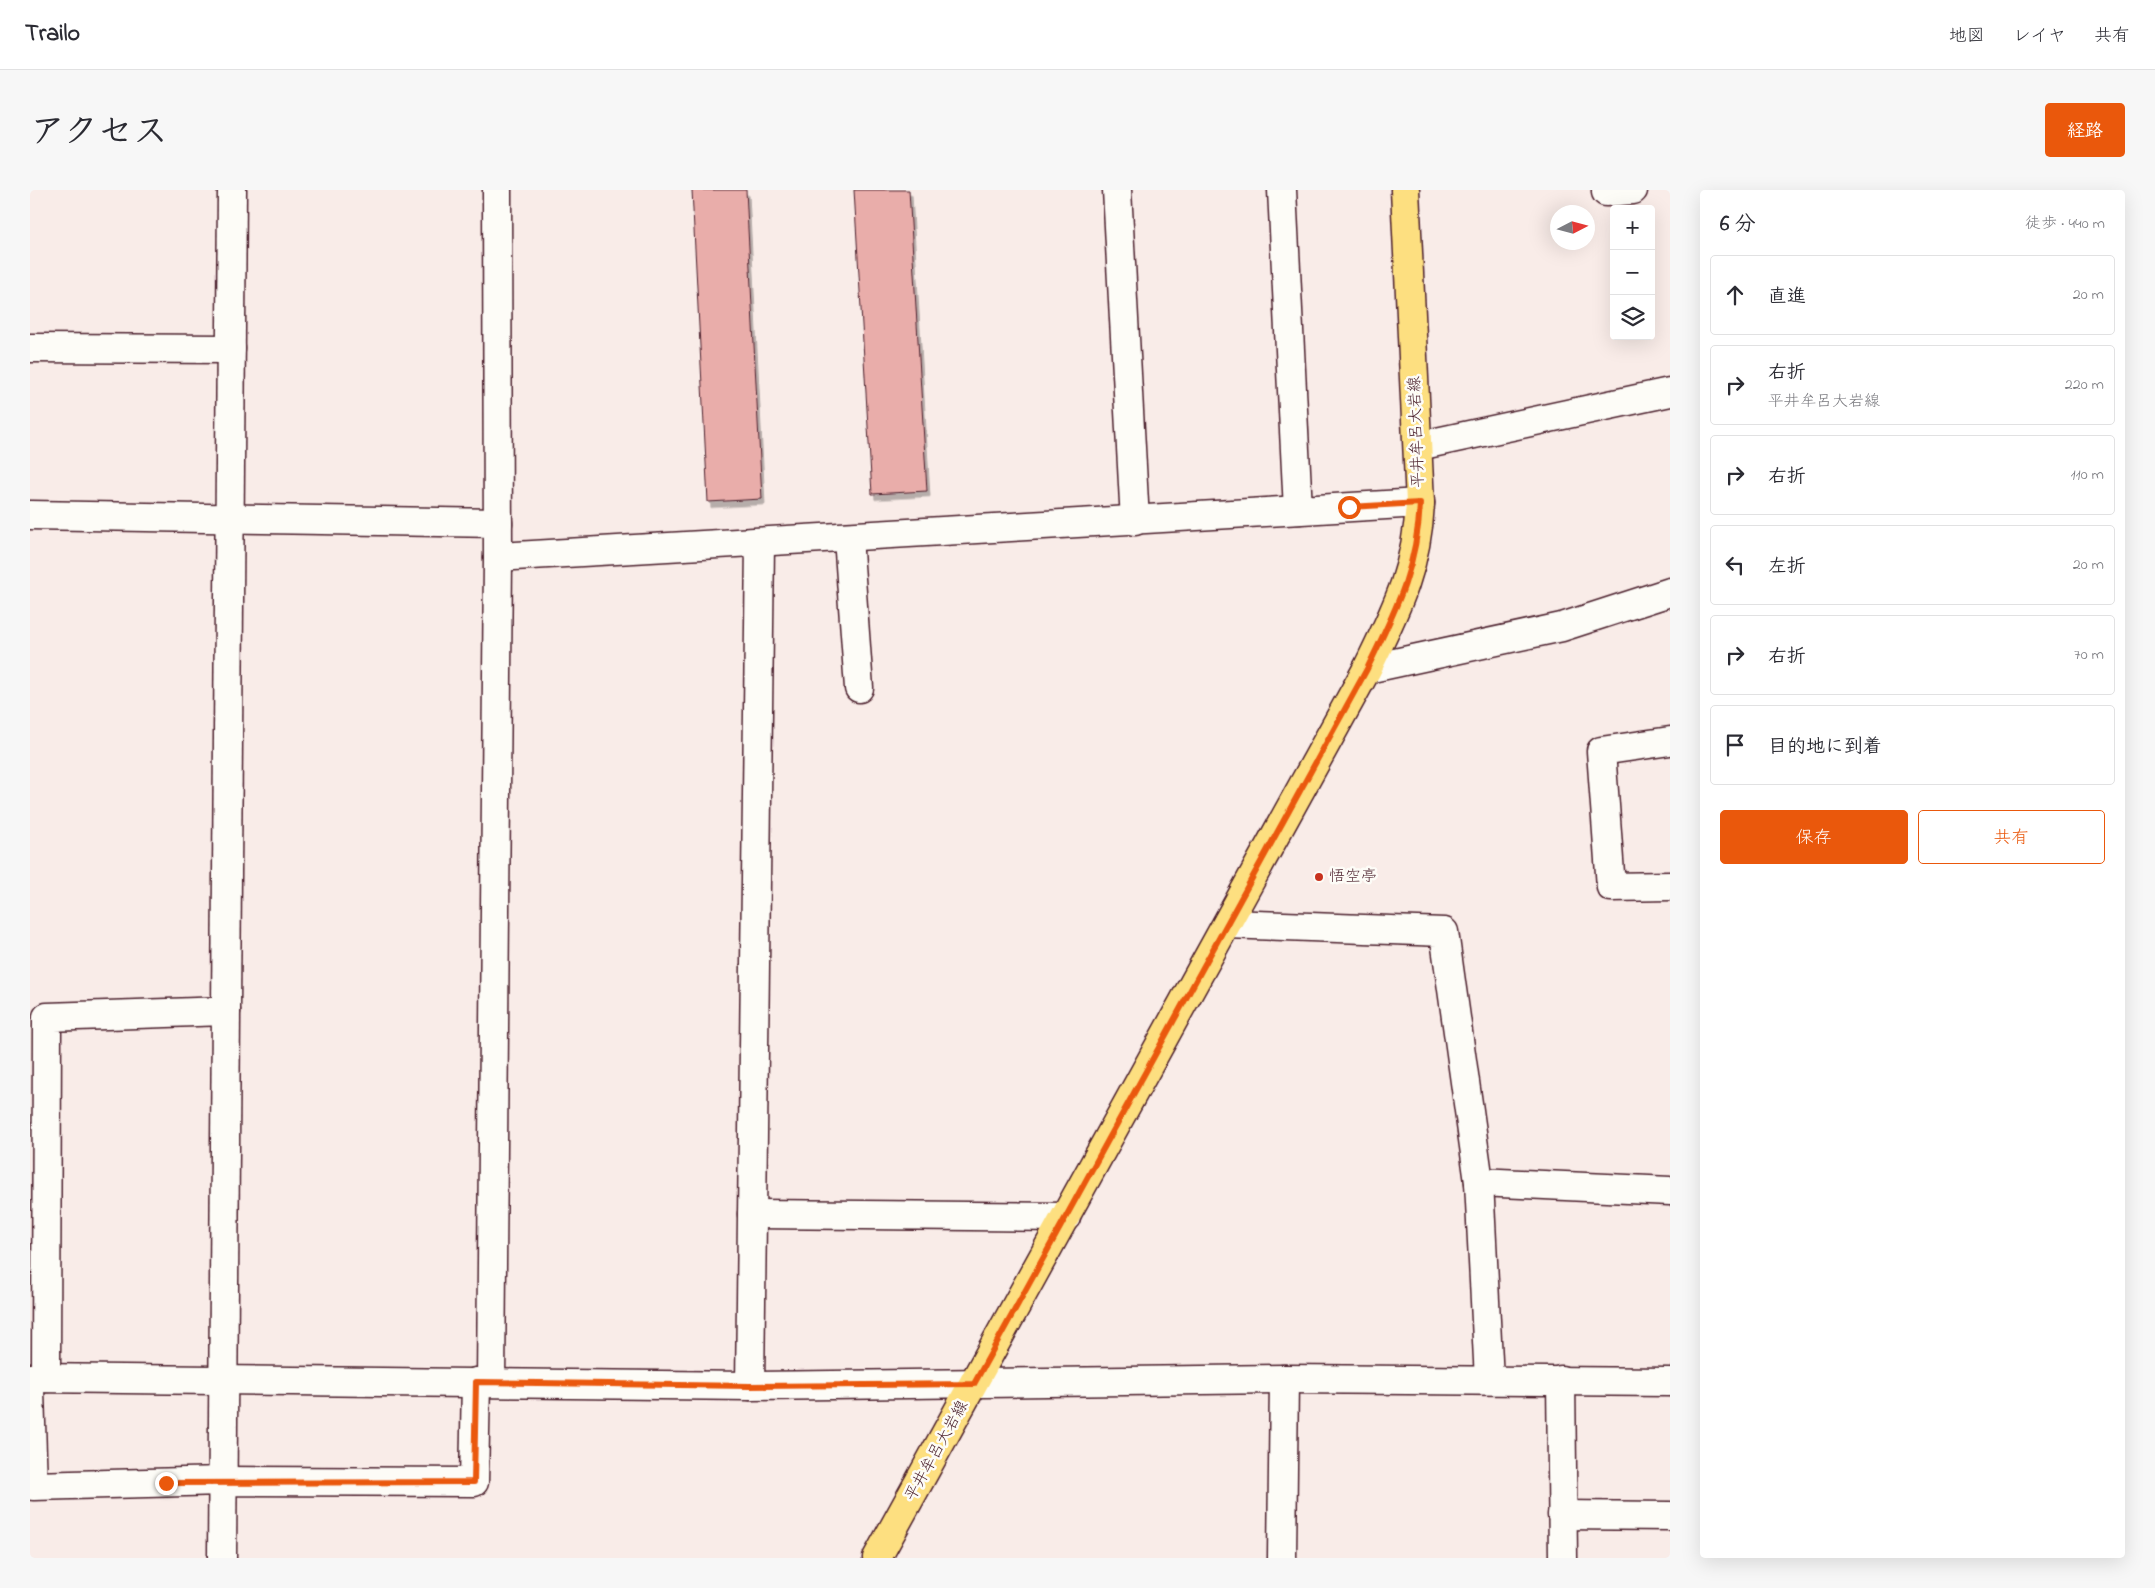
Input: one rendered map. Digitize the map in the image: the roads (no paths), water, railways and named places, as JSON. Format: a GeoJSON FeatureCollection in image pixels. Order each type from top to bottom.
{"type":"FeatureCollection","features":[{"type":"Feature","properties":{"kind":"main road","name":"平井牟呂大岩線"},"geometry":{"type":"LineString","coordinates":[[877,1558],[1367,669],[1400,601],[1412,563],[1419,528],[1420,503],[1405,190]]}},
{"type":"Feature","properties":{"kind":"street"},"geometry":{"type":"LineString","coordinates":[[222,1558],[232,190]]}},
{"type":"Feature","properties":{"kind":"street"},"geometry":{"type":"LineString","coordinates":[[226,1012],[47,1017],[33,1486],[223,1481],[474,1482],[483,1382],[498,557],[497,190]]}},
{"type":"Feature","properties":{"kind":"street"},"geometry":{"type":"LineString","coordinates":[[1117,190],[1135,521]]}},
{"type":"Feature","properties":{"kind":"street"},"geometry":{"type":"LineString","coordinates":[[1282,190],[1298,510]]}},
{"type":"Feature","properties":{"kind":"street"},"geometry":{"type":"LineString","coordinates":[[1606,190],[1606,192],[1633,190]]}},
{"type":"Feature","properties":{"kind":"street"},"geometry":{"type":"LineString","coordinates":[[30,348],[231,349]]}},
{"type":"Feature","properties":{"kind":"street"},"geometry":{"type":"LineString","coordinates":[[1418,446],[1670,392]]}},
{"type":"Feature","properties":{"kind":"street"},"geometry":{"type":"LineString","coordinates":[[498,557],[1420,503]]}},
{"type":"Feature","properties":{"kind":"street"},"geometry":{"type":"LineString","coordinates":[[30,516],[230,517],[498,523]]}},
{"type":"Feature","properties":{"kind":"street"},"geometry":{"type":"LineString","coordinates":[[848,538],[859,688]]}},
{"type":"Feature","properties":{"kind":"street"},"geometry":{"type":"LineString","coordinates":[[750,1386],[760,542]]}},
{"type":"Feature","properties":{"kind":"street"},"geometry":{"type":"LineString","coordinates":[[1367,669],[1562,627],[1670,592]]}},
{"type":"Feature","properties":{"kind":"street"},"geometry":{"type":"LineString","coordinates":[[1670,742],[1601,751],[1610,887],[1670,886]]}},
{"type":"Feature","properties":{"kind":"street"},"geometry":{"type":"LineString","coordinates":[[1227,924],[1444,932],[1479,1182],[1489,1380]]}},
{"type":"Feature","properties":{"kind":"street"},"geometry":{"type":"LineString","coordinates":[[1479,1182],[1670,1191]]}},
{"type":"Feature","properties":{"kind":"street"},"geometry":{"type":"LineString","coordinates":[[752,1214],[1066,1217]]}},
{"type":"Feature","properties":{"kind":"street"},"geometry":{"type":"LineString","coordinates":[[35,1382],[223,1379],[750,1386],[1284,1379],[1670,1382]]}},
{"type":"Feature","properties":{"kind":"street"},"geometry":{"type":"LineString","coordinates":[[1282,1558],[1284,1379]]}},
{"type":"Feature","properties":{"kind":"street"},"geometry":{"type":"LineString","coordinates":[[1561,1380],[1563,1558]]}},
{"type":"Feature","properties":{"kind":"street"},"geometry":{"type":"LineString","coordinates":[[1562,1515],[1670,1516]]}},
{"type":"Feature","properties":{"kind":"place","name":"悟空亭"},"geometry":{"type":"Point","coordinates":[1319,877]}}]}
